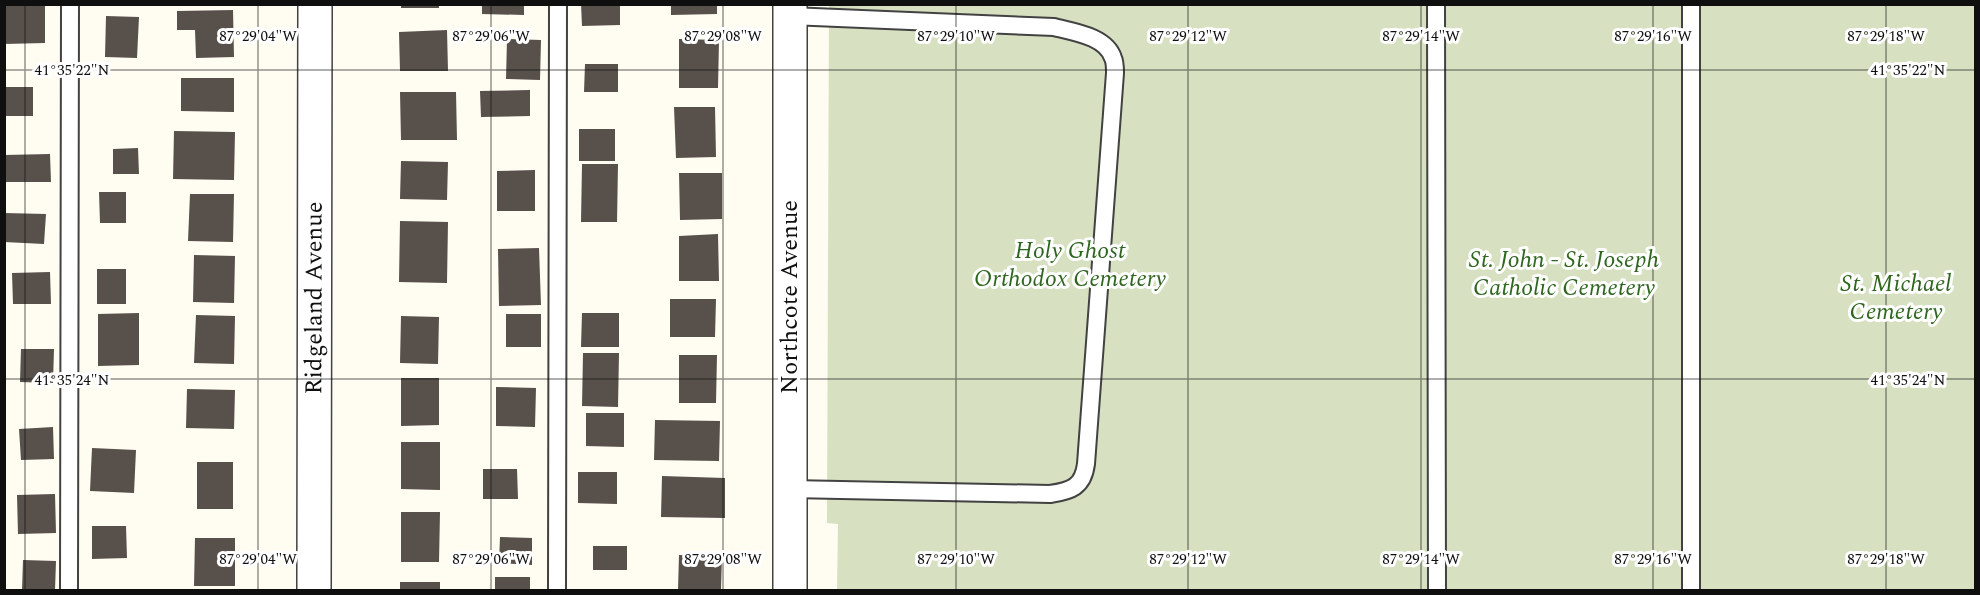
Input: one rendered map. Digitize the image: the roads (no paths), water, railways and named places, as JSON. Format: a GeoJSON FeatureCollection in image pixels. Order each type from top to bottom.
{"type":"FeatureCollection","features":[{"type":"Feature","properties":{"kind":"street","name":"Ridgeland Avenue"},"geometry":{"type":"LineString","coordinates":[[314,591],[315,4]]}},
{"type":"Feature","properties":{"kind":"street","name":"Northcote Avenue"},"geometry":{"type":"LineString","coordinates":[[790,10],[790,591]]}},
{"type":"Feature","properties":{"kind":"lane"},"geometry":{"type":"LineString","coordinates":[[69,591],[70,4]]}},
{"type":"Feature","properties":{"kind":"lane"},"geometry":{"type":"LineString","coordinates":[[557,591],[558,4]]}},
{"type":"Feature","properties":{"kind":"lane"},"geometry":{"type":"LineString","coordinates":[[1436,4],[1437,591]]}},
{"type":"Feature","properties":{"kind":"lane"},"geometry":{"type":"LineString","coordinates":[[1691,4],[1691,591]]}},
{"type":"Feature","properties":{"kind":"lane"},"geometry":{"type":"LineString","coordinates":[[790,10],[1054,27],[1092,38],[1105,46],[1113,57],[1115,73],[1086,464],[1084,476],[1078,485],[1065,492],[1050,494],[790,489]]}},
{"type":"Feature","properties":{"kind":"park label","name":"Holy Ghost Orthodox Cemetery"},"geometry":{"type":"Point","coordinates":[1070,265]}},
{"type":"Feature","properties":{"kind":"park label","name":"St. John - St. Joseph Catholic Cemetery"},"geometry":{"type":"Point","coordinates":[1564,274]}},
{"type":"Feature","properties":{"kind":"park label","name":"St. Michael Cemetery"},"geometry":{"type":"Point","coordinates":[1896,298]}}]}
